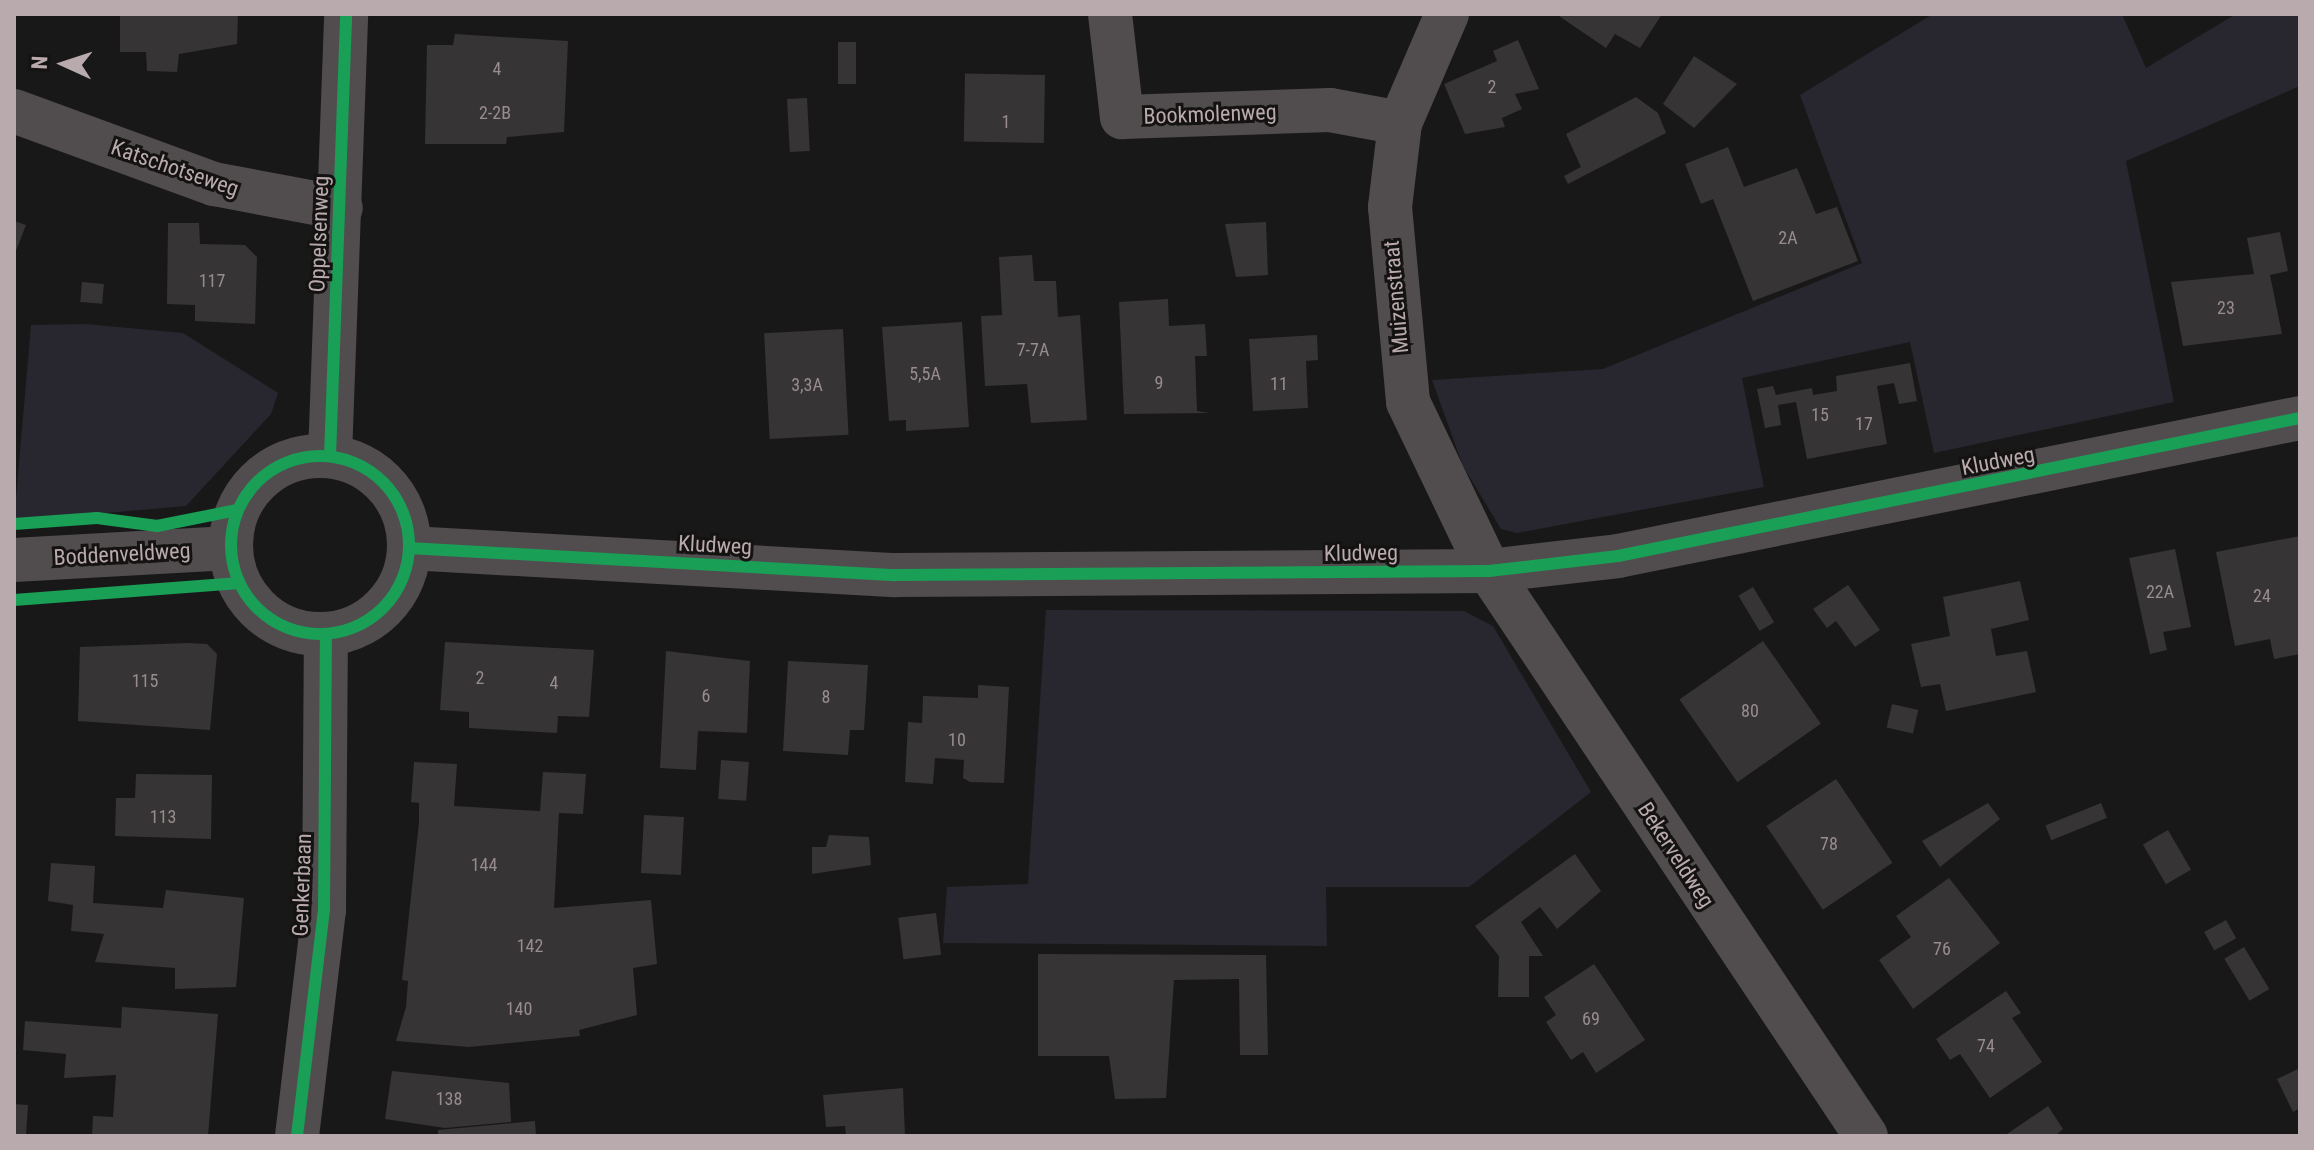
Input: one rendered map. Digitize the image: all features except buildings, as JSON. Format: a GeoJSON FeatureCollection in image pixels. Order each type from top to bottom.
{"type":"FeatureCollection","features":[{"type":"Feature","properties":{"kind":"street","name":"Oppelsenweg"},"geometry":{"type":"LineString","coordinates":[[330,456],[346,14]]}},
{"type":"Feature","properties":{"kind":"street","name":"Bookmolenweg"},"geometry":{"type":"LineString","coordinates":[[1110,14],[1122,117],[1330,110],[1400,123]]}},
{"type":"Feature","properties":{"kind":"street","name":"Muizenstraat"},"geometry":{"type":"LineString","coordinates":[[1447,14],[1400,123],[1391,236],[1408,402],[1489,571]]}},
{"type":"Feature","properties":{"kind":"street","name":"Katschotseweg"},"geometry":{"type":"LineString","coordinates":[[14,111],[214,184],[341,208]]}},
{"type":"Feature","properties":{"kind":"street","name":"Kludweg"},"geometry":{"type":"LineString","coordinates":[[409,548],[895,575],[1489,571],[1618,556],[2300,418]]}},
{"type":"Feature","properties":{"kind":"street"},"geometry":{"type":"LineString","coordinates":[[330,456],[378,476],[396,497],[409,548],[402,580],[384,607],[358,626],[326,634],[291,630],[259,611],[239,583],[230,548],[237,510],[259,479],[291,459],[330,456]]}},
{"type":"Feature","properties":{"kind":"street","name":"Boddenveldweg"},"geometry":{"type":"LineString","coordinates":[[14,560],[230,548]]}},
{"type":"Feature","properties":{"kind":"street","name":"Bekerveldweg"},"geometry":{"type":"LineString","coordinates":[[1489,571],[1866,1136]]}},
{"type":"Feature","properties":{"kind":"street","name":"Genkerbaan"},"geometry":{"type":"LineString","coordinates":[[297,1136],[324,910],[326,634]]}},
{"type":"Feature","properties":{"kind":"shaded area"},"geometry":{"type":"Polygon","coordinates":[[[1933,14],[2122,14],[2146,68],[2236,14],[2300,14],[2300,86],[2126,161],[2174,402],[1934,453],[1910,342],[1742,378],[1764,487],[1517,533],[1501,529],[1463,466],[1432,380],[1603,369],[1862,263],[1800,95],[1933,14]]]}},
{"type":"Feature","properties":{"kind":"shaded area"},"geometry":{"type":"Polygon","coordinates":[[[85,324],[183,333],[278,393],[271,414],[186,506],[14,521],[31,325],[85,324]]]}},
{"type":"Feature","properties":{"kind":"shaded area"},"geometry":{"type":"Polygon","coordinates":[[[1046,610],[1464,611],[1493,626],[1591,792],[1469,887],[1326,887],[1327,946],[943,943],[947,887],[1028,884],[1046,610]]]}},
{"type":"Feature","properties":{"kind":"cycle path"},"geometry":{"type":"LineString","coordinates":[[330,456],[346,14]]}},
{"type":"Feature","properties":{"kind":"cycle path"},"geometry":{"type":"LineString","coordinates":[[409,548],[895,575],[1489,571],[1618,556],[2300,418]]}},
{"type":"Feature","properties":{"kind":"cycle path"},"geometry":{"type":"LineString","coordinates":[[320,456],[354,463],[383,482],[402,511],[409,545],[402,579],[383,608],[354,627],[320,634],[286,627],[257,608],[238,579],[231,545],[238,511],[257,482],[286,463],[320,456]]}},
{"type":"Feature","properties":{"kind":"cycle path"},"geometry":{"type":"LineString","coordinates":[[14,524],[97,518],[157,526],[237,510]]}},
{"type":"Feature","properties":{"kind":"cycle path"},"geometry":{"type":"LineString","coordinates":[[14,600],[239,583]]}},
{"type":"Feature","properties":{"kind":"cycle path"},"geometry":{"type":"LineString","coordinates":[[297,1136],[324,910],[326,634]]}}]}
